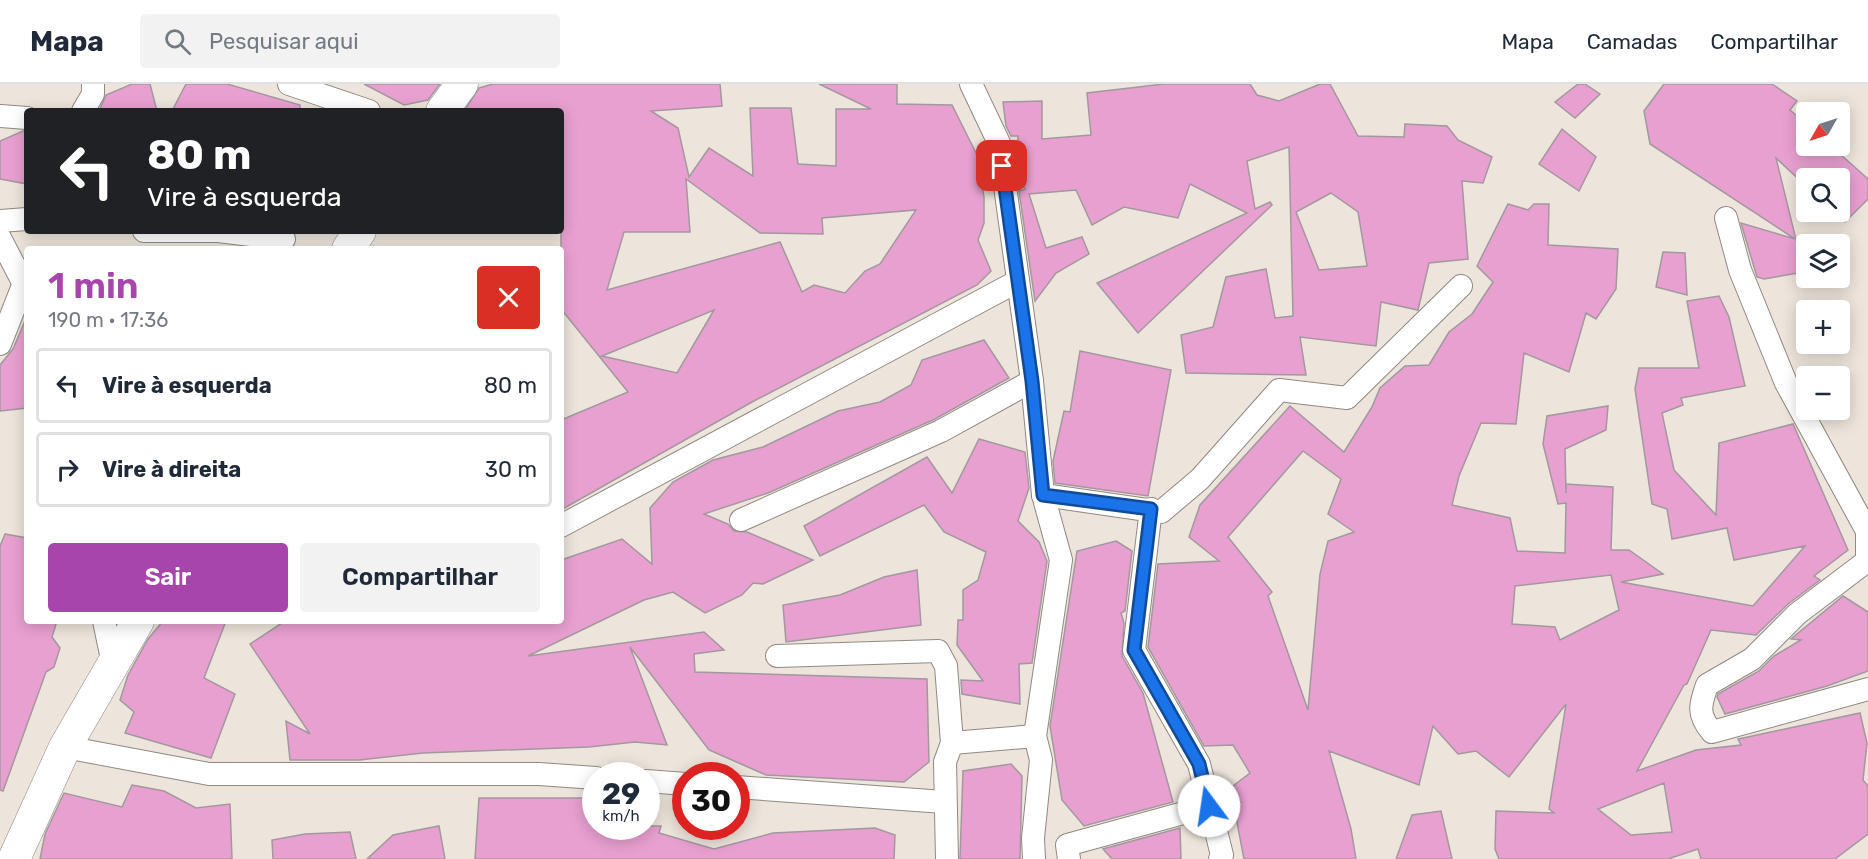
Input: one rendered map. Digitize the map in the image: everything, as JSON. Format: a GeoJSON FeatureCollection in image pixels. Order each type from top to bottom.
{"type":"FeatureCollection","features":[{"type":"Feature","properties":{"kind":"street"},"geometry":{"type":"LineString","coordinates":[[85,108],[93,94],[93,84]]}},
{"type":"Feature","properties":{"kind":"street"},"geometry":{"type":"LineString","coordinates":[[289,84],[360,108]]}},
{"type":"Feature","properties":{"kind":"street"},"geometry":{"type":"LineString","coordinates":[[444,108],[462,84]]}},
{"type":"Feature","properties":{"kind":"street"},"geometry":{"type":"LineString","coordinates":[[971,84],[999,143],[1032,381],[1043,495],[1061,560],[1035,736],[1041,760],[1033,837],[1034,859]]}},
{"type":"Feature","properties":{"kind":"street"},"geometry":{"type":"LineString","coordinates":[[0,116],[24,118]]}},
{"type":"Feature","properties":{"kind":"street"},"geometry":{"type":"LineString","coordinates":[[1726,218],[1740,270],[1786,383],[1867,531],[1867,561],[1797,614],[1752,659],[1707,685],[1701,703],[1701,719],[1712,732],[1868,689]]}},
{"type":"Feature","properties":{"kind":"street"},"geometry":{"type":"LineString","coordinates":[[0,221],[24,219]]}},
{"type":"Feature","properties":{"kind":"street"},"geometry":{"type":"LineString","coordinates":[[243,234],[291,240]]}},
{"type":"Feature","properties":{"kind":"street"},"geometry":{"type":"LineString","coordinates":[[0,238],[24,282]]}},
{"type":"Feature","properties":{"kind":"street"},"geometry":{"type":"LineString","coordinates":[[564,524],[1018,281]]}},
{"type":"Feature","properties":{"kind":"street"},"geometry":{"type":"LineString","coordinates":[[1043,495],[1161,512],[1200,479],[1279,390],[1347,398],[1461,286]]}},
{"type":"Feature","properties":{"kind":"street"},"geometry":{"type":"LineString","coordinates":[[0,344],[24,290]]}},
{"type":"Feature","properties":{"kind":"street"},"geometry":{"type":"LineString","coordinates":[[741,520],[941,431],[1032,381]]}},
{"type":"Feature","properties":{"kind":"street"},"geometry":{"type":"LineString","coordinates":[[1151,509],[1134,650],[1199,764],[1222,855],[1220,859]]}},
{"type":"Feature","properties":{"kind":"street"},"geometry":{"type":"LineString","coordinates":[[105,624],[113,664]]}},
{"type":"Feature","properties":{"kind":"street"},"geometry":{"type":"LineString","coordinates":[[9,856],[65,747],[136,624]]}},
{"type":"Feature","properties":{"kind":"street"},"geometry":{"type":"LineString","coordinates":[[777,656],[938,651],[946,666],[952,743],[945,762],[944,802],[947,859]]}},
{"type":"Feature","properties":{"kind":"street"},"geometry":{"type":"LineString","coordinates":[[952,743],[1035,736]]}},
{"type":"Feature","properties":{"kind":"street"},"geometry":{"type":"LineString","coordinates":[[65,747],[209,774],[539,774],[582,777]]}},
{"type":"Feature","properties":{"kind":"street"},"geometry":{"type":"LineString","coordinates":[[750,788],[944,802]]}},
{"type":"Feature","properties":{"kind":"street"},"geometry":{"type":"LineString","coordinates":[[1069,859],[1067,845],[1209,806]]}},
{"type":"Feature","properties":{"kind":"building"},"geometry":{"type":"Polygon","coordinates":[[[132,84],[150,84],[156,108],[100,108],[106,95],[132,84]]]}},
{"type":"Feature","properties":{"kind":"building"},"geometry":{"type":"Polygon","coordinates":[[[186,84],[227,84],[300,105],[300,108],[174,108],[186,84]]]}},
{"type":"Feature","properties":{"kind":"building"},"geometry":{"type":"Polygon","coordinates":[[[364,84],[440,84],[428,100],[404,105],[364,84]]]}},
{"type":"Feature","properties":{"kind":"building"},"geometry":{"type":"Polygon","coordinates":[[[493,84],[720,84],[722,106],[651,111],[678,128],[689,177],[709,148],[753,176],[750,108],[791,108],[798,164],[836,166],[836,109],[871,109],[819,84],[897,84],[897,104],[952,105],[977,155],[984,197],[984,223],[978,240],[991,271],[977,285],[752,402],[564,508],[564,419],[628,392],[564,313],[564,246],[561,246],[561,234],[564,234],[564,108],[466,108],[479,88],[493,84]],[[686,179],[690,232],[624,232],[607,290],[780,242],[802,292],[814,285],[845,293],[865,271],[880,264],[916,210],[822,218],[823,234],[760,233],[686,179]],[[714,310],[602,356],[677,373],[714,310]]]}},
{"type":"Feature","properties":{"kind":"building"},"geometry":{"type":"Polygon","coordinates":[[[1164,84],[1250,84],[1257,95],[1279,101],[1320,84],[1330,84],[1358,136],[1404,137],[1405,124],[1447,126],[1458,140],[1492,157],[1483,183],[1462,181],[1468,259],[1429,263],[1418,310],[1381,302],[1376,346],[1300,337],[1306,375],[1186,373],[1181,335],[1213,327],[1226,277],[1266,269],[1275,318],[1293,316],[1289,147],[1247,161],[1255,209],[1270,202],[1272,205],[1138,333],[1097,283],[1247,213],[1190,184],[1178,218],[1124,207],[1092,225],[1076,190],[1029,194],[1046,248],[1082,237],[1089,254],[1056,273],[1035,301],[1019,191],[1025,189],[1017,177],[1016,168],[1018,136],[1011,136],[1006,126],[1003,102],[1042,101],[1042,139],[1091,135],[1087,93],[1164,84]],[[1331,193],[1296,212],[1319,270],[1367,266],[1358,212],[1331,193]]]}},
{"type":"Feature","properties":{"kind":"building"},"geometry":{"type":"Polygon","coordinates":[[[1578,84],[1585,84],[1600,94],[1575,118],[1555,102],[1578,84]]]}},
{"type":"Feature","properties":{"kind":"building"},"geometry":{"type":"Polygon","coordinates":[[[1664,84],[1772,84],[1797,101],[1790,110],[1796,115],[1796,156],[1842,156],[1868,179],[1868,199],[1850,217],[1850,168],[1796,168],[1796,177],[1776,158],[1796,239],[1796,273],[1764,279],[1757,277],[1741,223],[1795,239],[1650,144],[1644,111],[1664,84]]]}},
{"type":"Feature","properties":{"kind":"building"},"geometry":{"type":"Polygon","coordinates":[[[1562,129],[1596,157],[1579,191],[1539,164],[1562,129]]]}},
{"type":"Feature","properties":{"kind":"building"},"geometry":{"type":"Polygon","coordinates":[[[24,131],[24,183],[0,179],[0,141],[24,131]]]}},
{"type":"Feature","properties":{"kind":"building"},"geometry":{"type":"Polygon","coordinates":[[[1508,204],[1528,210],[1534,204],[1549,204],[1548,245],[1618,249],[1616,289],[1596,319],[1586,313],[1569,372],[1524,353],[1516,424],[1481,423],[1459,476],[1452,505],[1510,518],[1517,551],[1565,553],[1566,503],[1558,504],[1543,444],[1547,416],[1608,406],[1606,430],[1565,449],[1566,493],[1566,484],[1613,487],[1611,550],[1629,550],[1663,574],[1621,582],[1753,606],[1805,546],[1734,560],[1727,528],[1672,539],[1667,509],[1652,504],[1635,389],[1639,368],[1699,368],[1687,301],[1719,296],[1729,317],[1745,386],[1681,398],[1683,405],[1662,413],[1674,470],[1716,515],[1719,443],[1793,424],[1848,550],[1814,576],[1820,580],[1788,604],[1756,635],[1711,630],[1687,684],[1684,685],[1637,771],[1696,750],[1741,745],[1738,739],[1860,713],[1867,743],[1863,780],[1868,786],[1868,834],[1835,859],[1701,859],[1698,849],[1668,859],[1499,859],[1495,849],[1496,811],[1554,813],[1549,809],[1566,704],[1509,777],[1476,751],[1458,754],[1433,726],[1419,785],[1329,751],[1351,829],[1356,859],[1244,859],[1234,807],[1224,809],[1221,795],[1250,773],[1233,745],[1204,746],[1148,647],[1158,564],[1219,561],[1189,537],[1200,505],[1290,406],[1344,452],[1372,407],[1380,388],[1405,366],[1429,365],[1449,332],[1472,314],[1493,282],[1477,266],[1508,204]],[[1303,451],[1228,537],[1272,592],[1268,596],[1308,710],[1320,574],[1328,541],[1354,532],[1328,514],[1341,479],[1303,451]],[[1611,575],[1515,586],[1512,624],[1555,627],[1560,640],[1619,610],[1611,575]],[[1664,783],[1598,809],[1631,835],[1672,832],[1664,783]]]}},
{"type":"Feature","properties":{"kind":"building"},"geometry":{"type":"Polygon","coordinates":[[[1663,252],[1685,253],[1687,295],[1656,287],[1663,252]]]}},
{"type":"Feature","properties":{"kind":"building"},"geometry":{"type":"Polygon","coordinates":[[[24,323],[24,408],[0,411],[0,365],[13,349],[24,323]]]}},
{"type":"Feature","properties":{"kind":"building"},"geometry":{"type":"Polygon","coordinates":[[[984,340],[1009,378],[935,419],[768,493],[704,514],[728,524],[734,531],[747,532],[813,560],[763,584],[753,583],[742,595],[705,613],[673,592],[644,600],[528,656],[704,632],[724,650],[694,654],[695,672],[927,679],[929,762],[904,782],[766,775],[750,768],[750,762],[736,762],[709,750],[630,647],[667,745],[635,742],[589,747],[423,753],[359,760],[290,760],[286,721],[310,734],[250,644],[280,624],[564,624],[564,559],[622,539],[652,564],[650,508],[673,482],[713,460],[763,447],[838,411],[880,402],[911,385],[922,360],[984,340]]]}},
{"type":"Feature","properties":{"kind":"building"},"geometry":{"type":"Polygon","coordinates":[[[1080,351],[1171,370],[1148,496],[1055,483],[1053,461],[1064,411],[1070,412],[1080,351]]]}},
{"type":"Feature","properties":{"kind":"building"},"geometry":{"type":"Polygon","coordinates":[[[979,439],[1025,452],[1029,488],[1018,521],[1039,542],[1047,561],[1032,663],[1019,664],[1020,704],[962,694],[961,680],[983,681],[957,645],[958,620],[963,620],[963,590],[978,580],[986,552],[944,532],[924,505],[820,556],[804,526],[927,457],[952,493],[979,439]]]}},
{"type":"Feature","properties":{"kind":"building"},"geometry":{"type":"Polygon","coordinates":[[[5,534],[24,537],[24,624],[56,624],[52,637],[60,648],[54,667],[46,672],[3,791],[0,790],[0,546],[5,534]]]}},
{"type":"Feature","properties":{"kind":"building"},"geometry":{"type":"Polygon","coordinates":[[[1116,541],[1132,551],[1125,611],[1121,613],[1124,623],[1122,656],[1143,693],[1173,802],[1084,826],[1062,800],[1050,726],[1077,551],[1116,541]]]}},
{"type":"Feature","properties":{"kind":"building"},"geometry":{"type":"Polygon","coordinates":[[[917,570],[921,625],[786,642],[783,605],[840,595],[884,577],[917,570]]]}},
{"type":"Feature","properties":{"kind":"building"},"geometry":{"type":"Polygon","coordinates":[[[1843,596],[1868,612],[1868,671],[1827,686],[1725,714],[1717,697],[1718,694],[1759,671],[1774,656],[1801,640],[1791,639],[1843,596]]]}},
{"type":"Feature","properties":{"kind":"building"},"geometry":{"type":"Polygon","coordinates":[[[160,624],[225,624],[204,678],[235,694],[211,758],[125,733],[134,712],[120,700],[128,675],[148,639],[160,624]]]}},
{"type":"Feature","properties":{"kind":"building"},"geometry":{"type":"Polygon","coordinates":[[[1011,764],[1022,776],[1020,859],[960,859],[963,771],[1011,764]]]}},
{"type":"Feature","properties":{"kind":"building"},"geometry":{"type":"Polygon","coordinates":[[[132,785],[164,791],[196,808],[230,804],[232,859],[40,859],[45,834],[64,793],[122,807],[132,785]]]}},
{"type":"Feature","properties":{"kind":"building"},"geometry":{"type":"Polygon","coordinates":[[[479,798],[582,798],[582,840],[660,840],[660,833],[672,837],[672,840],[683,840],[714,849],[773,833],[875,828],[895,835],[894,859],[475,859],[479,798]]]}},
{"type":"Feature","properties":{"kind":"building"},"geometry":{"type":"Polygon","coordinates":[[[1441,811],[1452,859],[1396,859],[1412,815],[1441,811]]]}},
{"type":"Feature","properties":{"kind":"building"},"geometry":{"type":"Polygon","coordinates":[[[439,826],[445,859],[367,859],[393,835],[439,826]]]}},
{"type":"Feature","properties":{"kind":"building"},"geometry":{"type":"Polygon","coordinates":[[[1180,828],[1181,859],[1112,859],[1103,849],[1180,828]]]}},
{"type":"Feature","properties":{"kind":"building"},"geometry":{"type":"Polygon","coordinates":[[[350,832],[356,859],[273,859],[272,840],[305,834],[350,832]]]}},
{"type":"Feature","properties":{"kind":"route"},"geometry":{"type":"LineString","coordinates":[[1002,166],[1032,381],[1043,495],[1151,509],[1134,650],[1199,764],[1209,806]]}}]}
